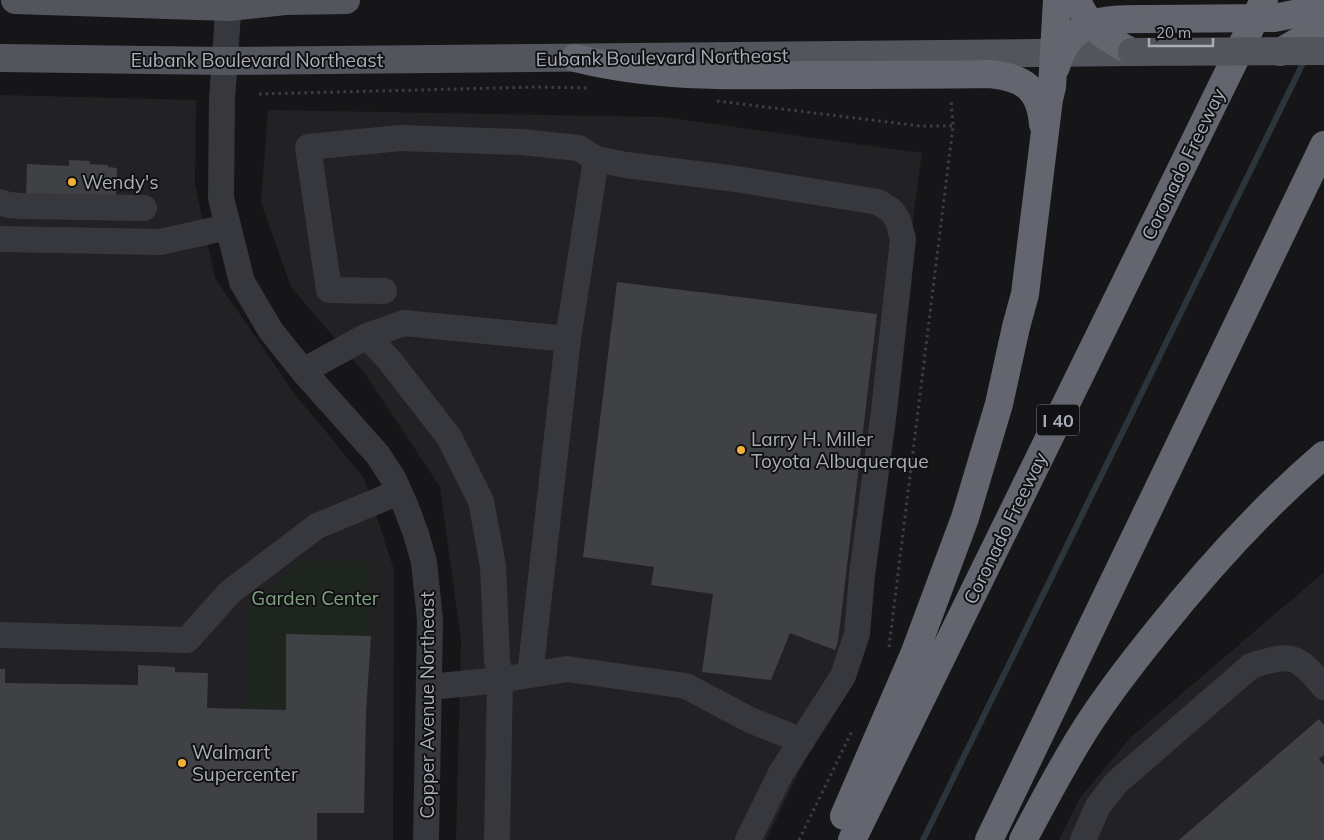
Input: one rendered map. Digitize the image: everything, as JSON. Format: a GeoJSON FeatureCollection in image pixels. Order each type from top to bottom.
{"type":"FeatureCollection","features":[{"type":"Feature","properties":{"kind":"highway"},"geometry":{"type":"LineString","coordinates":[[834,840],[915,652],[965,518],[996,413],[1025,294],[1044,138],[1058,52],[1057,0]]}},
{"type":"Feature","properties":{"kind":"highway"},"geometry":{"type":"LineString","coordinates":[[1077,0],[1091,24],[1108,39],[1132,52]]}},
{"type":"Feature","properties":{"kind":"highway","name":"Coronado Freeway"},"geometry":{"type":"LineString","coordinates":[[852,840],[1264,0]]}},
{"type":"Feature","properties":{"kind":"highway"},"geometry":{"type":"LineString","coordinates":[[1058,52],[1081,29],[1091,24],[1111,19],[1274,18],[1304,12],[1324,4]]}},
{"type":"Feature","properties":{"kind":"highway"},"geometry":{"type":"LineString","coordinates":[[1280,52],[1309,35],[1324,30]]}},
{"type":"Feature","properties":{"kind":"highway"},"geometry":{"type":"LineString","coordinates":[[575,58],[606,66],[707,76],[989,74],[1008,77],[1027,85],[1033,92],[1042,112],[1044,138]]}},
{"type":"Feature","properties":{"kind":"highway"},"geometry":{"type":"LineString","coordinates":[[989,840],[1324,145]]}},
{"type":"Feature","properties":{"kind":"highway"},"geometry":{"type":"LineString","coordinates":[[1024,840],[1086,727],[1135,659],[1185,597],[1235,541],[1285,489],[1324,455]]}},
{"type":"Feature","properties":{"kind":"main road"},"geometry":{"type":"LineString","coordinates":[[15,0],[229,3],[346,0]]}},
{"type":"Feature","properties":{"kind":"main road","name":"Eubank Boulevard Northeast"},"geometry":{"type":"LineString","coordinates":[[0,58],[225,62],[1058,52],[1324,52]]}},
{"type":"Feature","properties":{"kind":"street","name":"Copper Avenue Northeast"},"geometry":{"type":"LineString","coordinates":[[229,3],[222,99],[221,198],[242,282],[271,331],[378,455],[399,492],[416,534],[424,562],[430,620],[426,840]]}},
{"type":"Feature","properties":{"kind":"street"},"geometry":{"type":"LineString","coordinates":[[384,291],[329,290],[308,147],[400,138],[521,142],[579,148],[596,159],[878,202],[892,211],[898,222],[903,239],[884,411],[862,575],[857,634],[843,676],[782,773],[748,840]]}},
{"type":"Feature","properties":{"kind":"street"},"geometry":{"type":"LineString","coordinates":[[530,675],[568,339],[596,159]]}},
{"type":"Feature","properties":{"kind":"street"},"geometry":{"type":"LineString","coordinates":[[0,202],[22,206],[144,208]]}},
{"type":"Feature","properties":{"kind":"street"},"geometry":{"type":"LineString","coordinates":[[0,239],[160,242],[228,227]]}},
{"type":"Feature","properties":{"kind":"street"},"geometry":{"type":"LineString","coordinates":[[304,371],[367,336],[404,323],[568,339]]}},
{"type":"Feature","properties":{"kind":"street"},"geometry":{"type":"LineString","coordinates":[[367,336],[390,361],[449,438],[481,501],[493,566],[496,660],[500,680],[498,840]]}},
{"type":"Feature","properties":{"kind":"street"},"geometry":{"type":"LineString","coordinates":[[0,635],[187,640],[230,592],[317,526],[399,492]]}},
{"type":"Feature","properties":{"kind":"street"},"geometry":{"type":"LineString","coordinates":[[1083,840],[1098,806],[1116,783],[1251,666],[1278,658],[1289,659],[1307,667],[1324,687]]}},
{"type":"Feature","properties":{"kind":"street"},"geometry":{"type":"LineString","coordinates":[[429,687],[500,680],[567,669],[686,686],[750,720],[802,741]]}},
{"type":"Feature","properties":{"kind":"path"},"geometry":{"type":"LineString","coordinates":[[259,94],[536,87],[590,88]]}},
{"type":"Feature","properties":{"kind":"path"},"geometry":{"type":"LineString","coordinates":[[716,101],[920,126],[952,126]]}},
{"type":"Feature","properties":{"kind":"shaded area"},"geometry":{"type":"Polygon","coordinates":[[[0,95],[196,100],[195,184],[215,278],[294,393],[364,478],[394,570],[393,840],[0,840],[0,95]]]}},
{"type":"Feature","properties":{"kind":"shaded area"},"geometry":{"type":"Polygon","coordinates":[[[268,110],[664,117],[922,153],[879,472],[860,647],[766,840],[456,840],[461,640],[440,487],[366,375],[291,287],[261,202],[268,110]]]}},
{"type":"Feature","properties":{"kind":"shaded area"},"geometry":{"type":"Polygon","coordinates":[[[1324,572],[1324,840],[1059,840],[1080,798],[1131,737],[1324,572]]]}},
{"type":"Feature","properties":{"kind":"green space","name":"Garden Center"},"geometry":{"type":"Polygon","coordinates":[[[299,562],[370,562],[371,636],[287,634],[286,710],[246,709],[250,610],[299,562]]]}},
{"type":"Feature","properties":{"kind":"building","name":"Wendy's"},"geometry":{"type":"Polygon","coordinates":[[[69,160],[90,161],[90,164],[108,165],[108,167],[117,168],[116,198],[26,196],[27,164],[69,166],[69,160]]]}},
{"type":"Feature","properties":{"kind":"building"},"geometry":{"type":"Polygon","coordinates":[[[617,282],[877,314],[838,641],[835,650],[790,633],[771,680],[702,672],[713,594],[651,585],[654,567],[583,557],[617,282]]]}},
{"type":"Feature","properties":{"kind":"building","name":"Walmart Supercenter"},"geometry":{"type":"Polygon","coordinates":[[[286,634],[371,636],[366,712],[364,813],[317,813],[317,840],[0,840],[0,669],[5,669],[5,683],[138,685],[138,665],[175,667],[175,672],[208,673],[207,708],[286,710],[286,634]]]}},
{"type":"Feature","properties":{"kind":"building"},"geometry":{"type":"Polygon","coordinates":[[[1319,719],[1324,725],[1324,755],[1319,759],[1324,765],[1324,840],[1179,840],[1319,719]]]}},
{"type":"Feature","properties":{"kind":"waterway"},"geometry":{"type":"LineString","coordinates":[[923,840],[1306,57]]}},
{"type":"Feature","properties":{"kind":"place","name":"Wendy's"},"geometry":{"type":"Point","coordinates":[72,182]}},
{"type":"Feature","properties":{"kind":"place","name":"Larry H. Miller Toyota Albuquerque"},"geometry":{"type":"Point","coordinates":[741,450]}},
{"type":"Feature","properties":{"kind":"place","name":"Walmart Supercenter"},"geometry":{"type":"Point","coordinates":[182,763]}}]}
